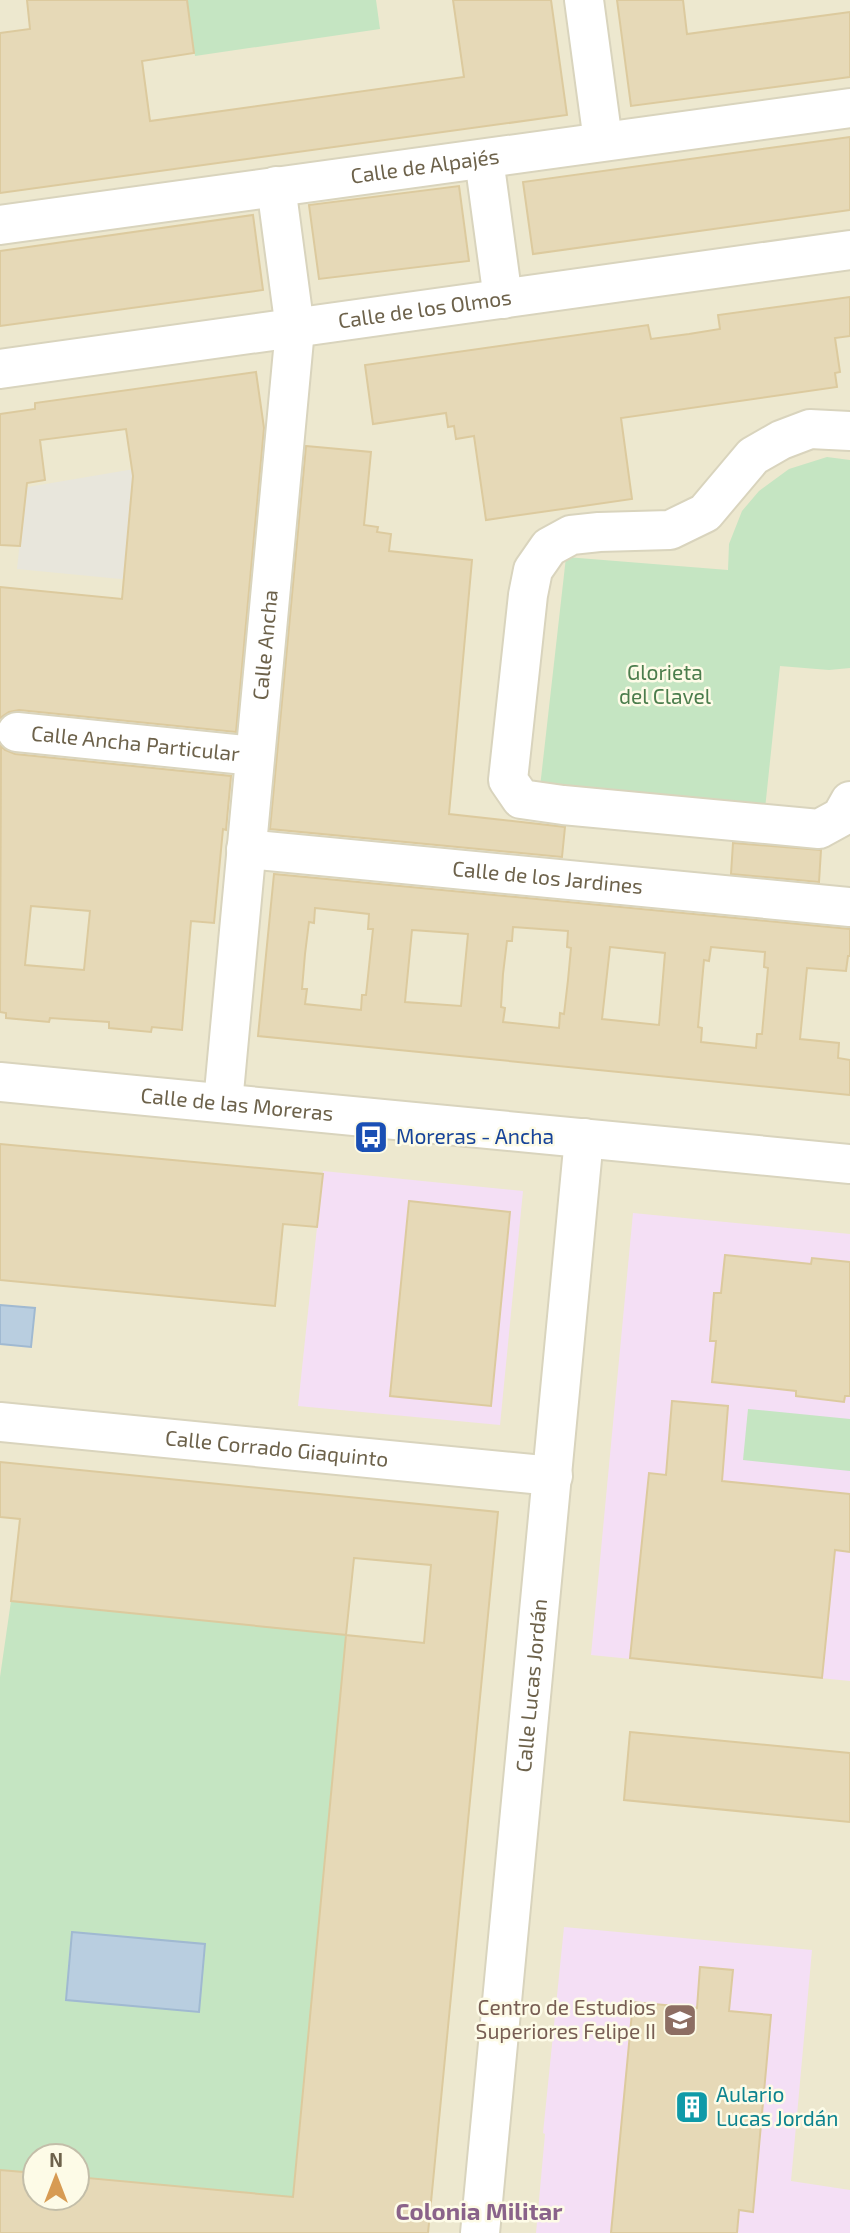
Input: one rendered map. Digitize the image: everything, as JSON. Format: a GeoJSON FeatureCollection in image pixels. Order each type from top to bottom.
{"type":"FeatureCollection","features":[{"type":"Feature","properties":{"kind":"street"},"geometry":{"type":"LineString","coordinates":[[584,0],[604,141]]}},
{"type":"Feature","properties":{"kind":"street","name":"Calle de Alpajés"},"geometry":{"type":"LineString","coordinates":[[0,225],[850,108]]}},
{"type":"Feature","properties":{"kind":"street"},"geometry":{"type":"LineString","coordinates":[[484,159],[503,299]]}},
{"type":"Feature","properties":{"kind":"street","name":"Calle Ancha"},"geometry":{"type":"LineString","coordinates":[[223,1103],[295,329],[276,186]]}},
{"type":"Feature","properties":{"kind":"street","name":"Calle de los Olmos"},"geometry":{"type":"LineString","coordinates":[[0,369],[850,250]]}},
{"type":"Feature","properties":{"kind":"street"},"geometry":{"type":"LineString","coordinates":[[850,431],[810,429],[781,440],[753,456],[705,513],[670,530],[571,535],[549,547],[533,570],[528,595],[508,780],[521,800],[819,829],[841,817],[850,801]]}},
{"type":"Feature","properties":{"kind":"street","name":"Calle Ancha Particular"},"geometry":{"type":"LineString","coordinates":[[17,732],[255,756]]}},
{"type":"Feature","properties":{"kind":"street","name":"Calle de los Jardines"},"geometry":{"type":"LineString","coordinates":[[246,849],[850,907]]}},
{"type":"Feature","properties":{"kind":"street","name":"Calle de las Moreras"},"geometry":{"type":"LineString","coordinates":[[0,1082],[850,1164]]}},
{"type":"Feature","properties":{"kind":"street","name":"Calle Lucas Jordán"},"geometry":{"type":"LineString","coordinates":[[480,2233],[584,1138]]}},
{"type":"Feature","properties":{"kind":"street","name":"Calle Corrado Giaquinto"},"geometry":{"type":"LineString","coordinates":[[0,1422],[553,1476]]}},
{"type":"Feature","properties":{"kind":"shaded area"},"geometry":{"type":"Polygon","coordinates":[[[0,0],[850,0],[850,2233],[0,2233],[0,0]]]}},
{"type":"Feature","properties":{"kind":"shaded area"},"geometry":{"type":"Polygon","coordinates":[[[134,469],[245,591],[17,569],[24,504],[22,488],[134,469]]]}},
{"type":"Feature","properties":{"kind":"shaded area"},"geometry":{"type":"Polygon","coordinates":[[[323,1171],[523,1191],[500,1425],[298,1406],[323,1171]]]}},
{"type":"Feature","properties":{"kind":"shaded area"},"geometry":{"type":"Polygon","coordinates":[[[633,1213],[850,1234],[850,1681],[591,1655],[633,1213]]]}},
{"type":"Feature","properties":{"kind":"shaded area","name":"Centro de Estudios Superiores Felipe II"},"geometry":{"type":"Polygon","coordinates":[[[564,1927],[812,1950],[791,2181],[850,2190],[850,2233],[536,2233],[543,2133],[564,1927]]]}},
{"type":"Feature","properties":{"kind":"green space"},"geometry":{"type":"Polygon","coordinates":[[[187,0],[376,0],[380,29],[195,56],[187,0]]]}},
{"type":"Feature","properties":{"kind":"green space","name":"Glorieta del Clavel"},"geometry":{"type":"Polygon","coordinates":[[[827,457],[850,460],[850,668],[829,670],[780,666],[765,809],[540,787],[566,557],[728,570],[729,544],[742,511],[759,491],[789,469],[827,457]]]}},
{"type":"Feature","properties":{"kind":"green space"},"geometry":{"type":"Polygon","coordinates":[[[748,1409],[850,1419],[850,1471],[743,1460],[748,1409]]]}},
{"type":"Feature","properties":{"kind":"green space"},"geometry":{"type":"Polygon","coordinates":[[[11,1601],[346,1635],[293,2197],[91,2178],[91,2142],[21,2142],[21,2172],[0,2170],[0,1677],[11,1601]]]}},
{"type":"Feature","properties":{"kind":"water"},"geometry":{"type":"Polygon","coordinates":[[[0,1305],[35,1308],[31,1347],[0,1344],[0,1305]]]}},
{"type":"Feature","properties":{"kind":"water"},"geometry":{"type":"Polygon","coordinates":[[[72,1932],[205,1944],[199,2012],[66,2000],[72,1932]]]}},
{"type":"Feature","properties":{"kind":"building"},"geometry":{"type":"Polygon","coordinates":[[[27,0],[187,0],[194,53],[142,61],[150,121],[464,77],[453,0],[551,0],[567,115],[0,193],[0,33],[30,29],[27,0]]]}},
{"type":"Feature","properties":{"kind":"building"},"geometry":{"type":"Polygon","coordinates":[[[617,0],[683,0],[687,34],[850,12],[850,77],[631,106],[617,0]]]}},
{"type":"Feature","properties":{"kind":"building"},"geometry":{"type":"Polygon","coordinates":[[[850,137],[850,210],[533,254],[523,182],[850,137]]]}},
{"type":"Feature","properties":{"kind":"building"},"geometry":{"type":"Polygon","coordinates":[[[459,186],[469,261],[319,279],[309,205],[459,186]]]}},
{"type":"Feature","properties":{"kind":"building"},"geometry":{"type":"Polygon","coordinates":[[[253,215],[263,290],[0,326],[0,251],[253,215]]]}},
{"type":"Feature","properties":{"kind":"building"},"geometry":{"type":"Polygon","coordinates":[[[850,297],[850,336],[835,338],[840,372],[835,373],[837,387],[621,418],[632,499],[486,520],[474,436],[456,439],[454,426],[448,427],[446,413],[373,424],[365,365],[648,325],[651,339],[689,334],[720,329],[718,315],[850,297]]]}},
{"type":"Feature","properties":{"kind":"building"},"geometry":{"type":"Polygon","coordinates":[[[256,372],[264,428],[236,732],[19,710],[0,718],[0,587],[122,599],[133,476],[126,429],[40,440],[45,480],[27,483],[20,546],[0,545],[0,414],[35,409],[35,403],[256,372]]]}},
{"type":"Feature","properties":{"kind":"building"},"geometry":{"type":"Polygon","coordinates":[[[306,446],[371,452],[364,525],[378,527],[377,532],[391,534],[389,551],[472,560],[449,814],[565,827],[562,857],[270,829],[306,446]]]}},
{"type":"Feature","properties":{"kind":"building"},"geometry":{"type":"Polygon","coordinates":[[[1,746],[15,754],[231,776],[214,923],[191,921],[182,1030],[152,1027],[151,1032],[109,1028],[109,1022],[50,1018],[49,1022],[6,1018],[6,1013],[0,1012],[1,746]],[[31,906],[25,965],[84,970],[90,911],[31,906]]]}},
{"type":"Feature","properties":{"kind":"building"},"geometry":{"type":"Polygon","coordinates":[[[733,843],[821,850],[819,882],[731,874],[733,843]]]}},
{"type":"Feature","properties":{"kind":"building"},"geometry":{"type":"Polygon","coordinates":[[[274,874],[850,929],[850,956],[846,971],[807,968],[800,1039],[839,1043],[838,1058],[850,1060],[850,1095],[258,1036],[274,874]],[[315,908],[314,923],[309,922],[305,954],[302,989],[307,989],[305,1004],[361,1010],[362,995],[366,995],[373,929],[368,929],[369,914],[315,908]],[[513,927],[512,941],[507,941],[503,974],[503,1022],[559,1028],[560,1013],[564,1014],[571,948],[567,947],[568,931],[513,927]],[[412,930],[405,1002],[461,1006],[468,934],[412,930]],[[610,947],[602,1019],[659,1025],[665,953],[610,947]],[[711,947],[709,961],[704,960],[698,1027],[702,1028],[701,1042],[756,1048],[757,1034],[762,1034],[768,968],[764,967],[765,952],[711,947]]]}},
{"type":"Feature","properties":{"kind":"building"},"geometry":{"type":"Polygon","coordinates":[[[0,1144],[323,1174],[317,1227],[283,1224],[275,1306],[0,1280],[0,1144]]]}},
{"type":"Feature","properties":{"kind":"building"},"geometry":{"type":"Polygon","coordinates":[[[409,1201],[510,1212],[491,1406],[390,1396],[409,1201]]]}},
{"type":"Feature","properties":{"kind":"building"},"geometry":{"type":"Polygon","coordinates":[[[725,1255],[811,1264],[812,1258],[850,1262],[850,1396],[845,1396],[844,1402],[796,1396],[796,1391],[712,1382],[716,1341],[710,1341],[714,1293],[721,1293],[725,1255]]]}},
{"type":"Feature","properties":{"kind":"building"},"geometry":{"type":"Polygon","coordinates":[[[672,1401],[728,1406],[722,1481],[850,1494],[850,1552],[835,1550],[822,1678],[630,1658],[649,1473],[666,1475],[672,1401]]]}},
{"type":"Feature","properties":{"kind":"building"},"geometry":{"type":"Polygon","coordinates":[[[0,1462],[498,1512],[428,2233],[0,2233],[0,2170],[21,2172],[21,2212],[91,2212],[91,2178],[293,2197],[346,1635],[11,1601],[20,1519],[0,1517],[0,1462]],[[354,1558],[346,1635],[424,1643],[431,1565],[354,1558]]]}},
{"type":"Feature","properties":{"kind":"building"},"geometry":{"type":"Polygon","coordinates":[[[630,1732],[850,1753],[850,1822],[624,1800],[630,1732]]]}},
{"type":"Feature","properties":{"kind":"building","name":"Aulario Lucas Jordán"},"geometry":{"type":"Polygon","coordinates":[[[700,1967],[733,1970],[729,2011],[771,2015],[753,2212],[739,2210],[737,2233],[611,2233],[633,2002],[697,2008],[700,1967]]]}},
{"type":"Feature","properties":{"kind":"place","name":"Moreras - Ancha"},"geometry":{"type":"Point","coordinates":[371,1137]}},
{"type":"Feature","properties":{"kind":"place","name":"Centro de Estudios Superiores Felipe II"},"geometry":{"type":"Point","coordinates":[680,2020]}},
{"type":"Feature","properties":{"kind":"place","name":"Aulario Lucas Jordán"},"geometry":{"type":"Point","coordinates":[692,2107]}},
{"type":"Feature","properties":{"kind":"district","name":"Colonia Militar"},"geometry":{"type":"Point","coordinates":[479,2212]}}]}
